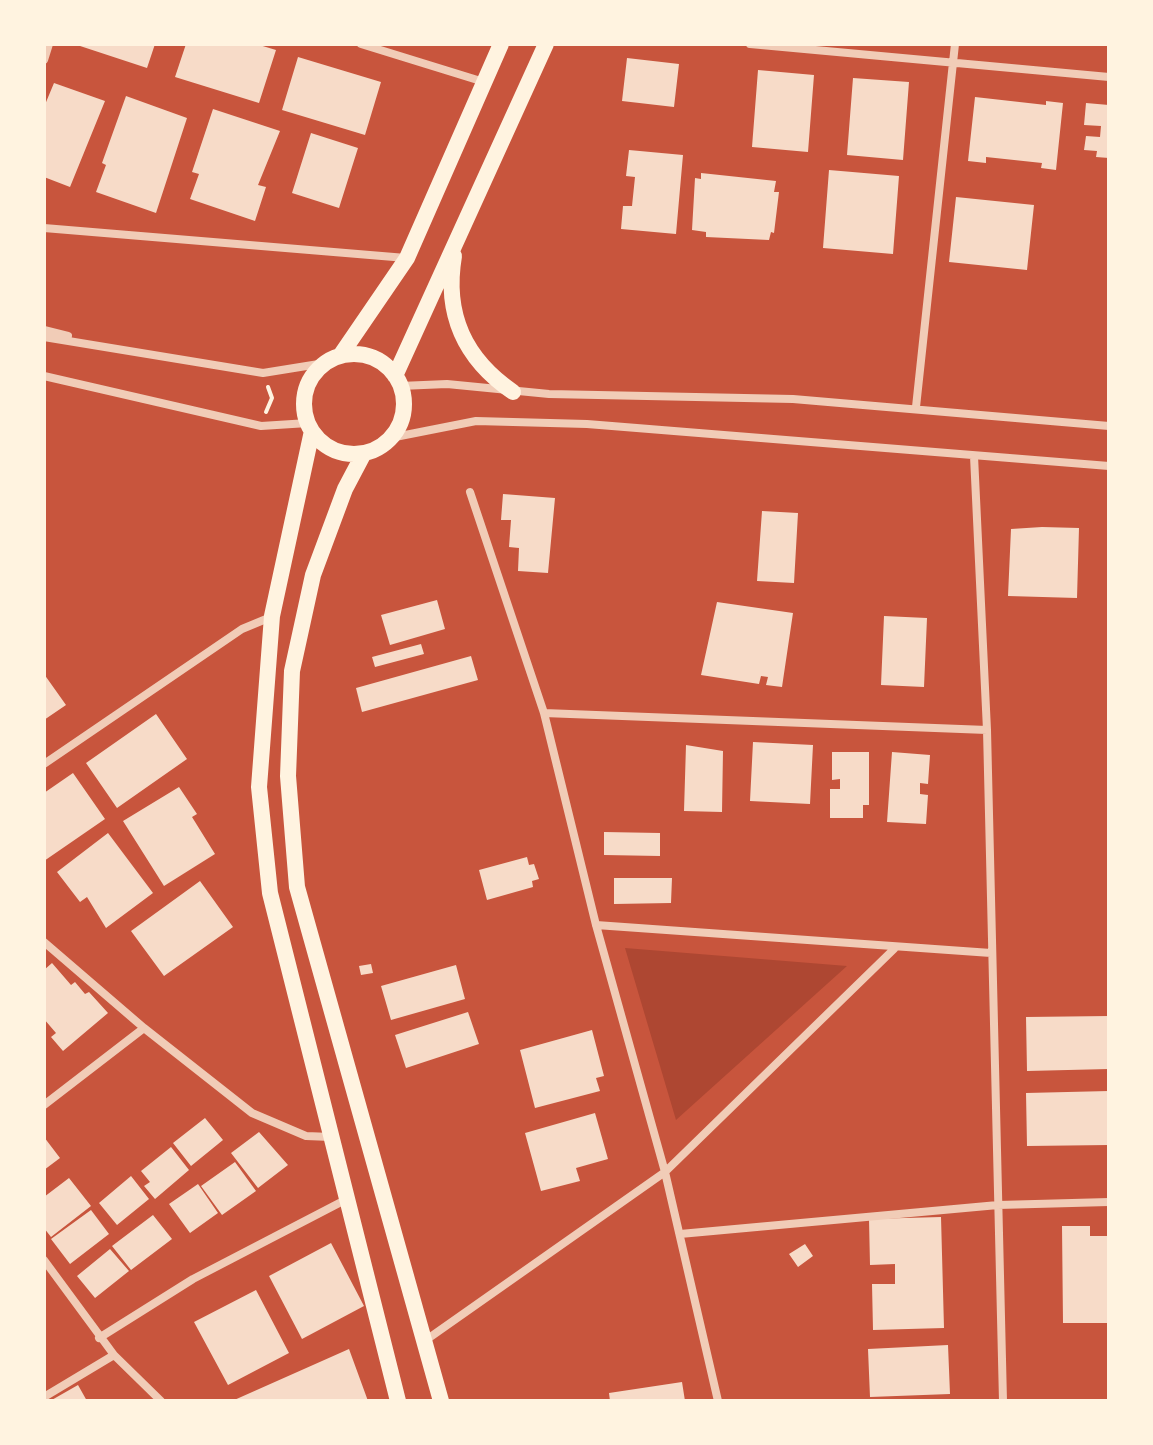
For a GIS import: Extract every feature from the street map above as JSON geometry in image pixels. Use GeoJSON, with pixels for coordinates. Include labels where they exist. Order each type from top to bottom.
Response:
{"type":"FeatureCollection","features":[{"type":"Feature","properties":{"kind":"main road"},"geometry":{"type":"LineString","coordinates":[[398,1401],[270,893],[259,787],[272,616],[288,559],[310,427],[304,402],[307,387],[333,359],[407,258],[501,44]]}},
{"type":"Feature","properties":{"kind":"main road"},"geometry":{"type":"LineString","coordinates":[[397,381],[458,234],[546,44]]}},
{"type":"Feature","properties":{"kind":"main road"},"geometry":{"type":"LineString","coordinates":[[458,234],[451,295],[457,329],[472,356],[490,376],[513,392]]}},
{"type":"Feature","properties":{"kind":"main road"},"geometry":{"type":"LineString","coordinates":[[333,359],[357,354],[373,358],[397,381],[404,410],[390,438],[364,453],[345,489],[313,575],[292,671],[288,776],[297,887],[361,1126],[426,1340],[441,1401]]}},
{"type":"Feature","properties":{"kind":"main road"},"geometry":{"type":"LineString","coordinates":[[310,427],[335,450],[364,453]]}},
{"type":"Feature","properties":{"kind":"street"},"geometry":{"type":"LineString","coordinates":[[44,60],[49,44]]}},
{"type":"Feature","properties":{"kind":"street"},"geometry":{"type":"LineString","coordinates":[[361,44],[484,82]]}},
{"type":"Feature","properties":{"kind":"street"},"geometry":{"type":"LineString","coordinates":[[750,44],[952,66],[1109,77]]}},
{"type":"Feature","properties":{"kind":"street"},"geometry":{"type":"LineString","coordinates":[[916,407],[955,44]]}},
{"type":"Feature","properties":{"kind":"street"},"geometry":{"type":"LineString","coordinates":[[44,228],[407,258]]}},
{"type":"Feature","properties":{"kind":"street"},"geometry":{"type":"LineString","coordinates":[[44,330],[119,349]]}},
{"type":"Feature","properties":{"kind":"street"},"geometry":{"type":"LineString","coordinates":[[44,337],[263,373],[333,359]]}},
{"type":"Feature","properties":{"kind":"street"},"geometry":{"type":"LineString","coordinates":[[44,376],[261,426],[310,427]]}},
{"type":"Feature","properties":{"kind":"street"},"geometry":{"type":"LineString","coordinates":[[397,381],[513,392],[793,399],[916,407],[1109,426]]}},
{"type":"Feature","properties":{"kind":"street"},"geometry":{"type":"LineString","coordinates":[[390,438],[476,421],[587,424],[1109,466]]}},
{"type":"Feature","properties":{"kind":"street"},"geometry":{"type":"LineString","coordinates":[[974,456],[987,730],[1003,1401]]}},
{"type":"Feature","properties":{"kind":"street"},"geometry":{"type":"LineString","coordinates":[[470,492],[544,713],[596,925],[665,1172],[718,1401]]}},
{"type":"Feature","properties":{"kind":"street"},"geometry":{"type":"LineString","coordinates":[[44,764],[242,629],[272,616]]}},
{"type":"Feature","properties":{"kind":"street"},"geometry":{"type":"LineString","coordinates":[[544,713],[987,730]]}},
{"type":"Feature","properties":{"kind":"street"},"geometry":{"type":"LineString","coordinates":[[596,925],[894,949],[991,953]]}},
{"type":"Feature","properties":{"kind":"street"},"geometry":{"type":"LineString","coordinates":[[44,942],[144,1028],[252,1113],[306,1136],[331,1137]]}},
{"type":"Feature","properties":{"kind":"street"},"geometry":{"type":"LineString","coordinates":[[426,1340],[665,1172],[894,949]]}},
{"type":"Feature","properties":{"kind":"street"},"geometry":{"type":"LineString","coordinates":[[44,1105],[144,1028]]}},
{"type":"Feature","properties":{"kind":"street"},"geometry":{"type":"LineString","coordinates":[[99,1338],[193,1279],[348,1198]]}},
{"type":"Feature","properties":{"kind":"street"},"geometry":{"type":"LineString","coordinates":[[680,1234],[998,1205],[1109,1202]]}},
{"type":"Feature","properties":{"kind":"street"},"geometry":{"type":"LineString","coordinates":[[44,1260],[99,1338],[161,1401]]}},
{"type":"Feature","properties":{"kind":"street"},"geometry":{"type":"LineString","coordinates":[[44,1397],[114,1355]]}},
{"type":"Feature","properties":{"kind":"path"},"geometry":{"type":"LineString","coordinates":[[261,426],[272,398],[263,373]]}},
{"type":"Feature","properties":{"kind":"shaded area"},"geometry":{"type":"Polygon","coordinates":[[[625,948],[847,966],[676,1120],[625,948]]]}},
{"type":"Feature","properties":{"kind":"building"},"geometry":{"type":"Polygon","coordinates":[[[74,44],[155,44],[147,68],[74,44]]]}},
{"type":"Feature","properties":{"kind":"building"},"geometry":{"type":"Polygon","coordinates":[[[186,44],[256,44],[276,50],[259,103],[175,77],[186,44]]]}},
{"type":"Feature","properties":{"kind":"building"},"geometry":{"type":"Polygon","coordinates":[[[298,57],[381,82],[365,135],[282,110],[298,57]]]}},
{"type":"Feature","properties":{"kind":"building"},"geometry":{"type":"Polygon","coordinates":[[[627,58],[679,64],[674,107],[622,101],[627,58]]]}},
{"type":"Feature","properties":{"kind":"building"},"geometry":{"type":"Polygon","coordinates":[[[758,70],[814,75],[808,152],[752,147],[758,70]]]}},
{"type":"Feature","properties":{"kind":"building"},"geometry":{"type":"Polygon","coordinates":[[[853,78],[909,82],[903,160],[847,155],[853,78]]]}},
{"type":"Feature","properties":{"kind":"building"},"geometry":{"type":"Polygon","coordinates":[[[54,83],[105,101],[70,187],[44,177],[44,107],[54,83]]]}},
{"type":"Feature","properties":{"kind":"building"},"geometry":{"type":"Polygon","coordinates":[[[126,96],[187,118],[156,213],[96,192],[106,165],[102,163],[126,96]]]}},
{"type":"Feature","properties":{"kind":"building"},"geometry":{"type":"Polygon","coordinates":[[[975,97],[1046,105],[1046,101],[1063,103],[1056,170],[1041,168],[1042,163],[986,157],[986,163],[968,161],[975,97]]]}},
{"type":"Feature","properties":{"kind":"building"},"geometry":{"type":"Polygon","coordinates":[[[1086,103],[1109,105],[1109,158],[1096,157],[1097,151],[1084,150],[1086,136],[1100,137],[1101,126],[1084,125],[1086,103]]]}},
{"type":"Feature","properties":{"kind":"building"},"geometry":{"type":"Polygon","coordinates":[[[213,109],[280,131],[258,185],[266,187],[255,221],[190,199],[199,174],[192,172],[213,109]]]}},
{"type":"Feature","properties":{"kind":"building"},"geometry":{"type":"Polygon","coordinates":[[[311,133],[358,148],[339,208],[292,193],[311,133]]]}},
{"type":"Feature","properties":{"kind":"building"},"geometry":{"type":"Polygon","coordinates":[[[629,150],[683,155],[676,234],[621,229],[623,206],[632,206],[635,177],[626,176],[629,150]]]}},
{"type":"Feature","properties":{"kind":"building"},"geometry":{"type":"Polygon","coordinates":[[[829,170],[899,176],[893,254],[823,248],[829,170]]]}},
{"type":"Feature","properties":{"kind":"building"},"geometry":{"type":"Polygon","coordinates":[[[701,173],[776,181],[774,192],[779,192],[774,233],[771,232],[769,240],[706,237],[706,232],[692,230],[695,178],[701,179],[701,173]]]}},
{"type":"Feature","properties":{"kind":"building"},"geometry":{"type":"Polygon","coordinates":[[[956,197],[1034,205],[1027,270],[949,262],[956,197]]]}},
{"type":"Feature","properties":{"kind":"building"},"geometry":{"type":"Polygon","coordinates":[[[503,494],[555,498],[548,573],[518,571],[519,548],[509,547],[511,520],[501,520],[503,494]]]}},
{"type":"Feature","properties":{"kind":"building"},"geometry":{"type":"Polygon","coordinates":[[[762,511],[798,513],[794,583],[757,581],[762,511]]]}},
{"type":"Feature","properties":{"kind":"building"},"geometry":{"type":"Polygon","coordinates":[[[1079,528],[1077,598],[1008,596],[1011,529],[1079,528]]]}},
{"type":"Feature","properties":{"kind":"building"},"geometry":{"type":"Polygon","coordinates":[[[437,600],[445,629],[390,645],[381,615],[437,600]]]}},
{"type":"Feature","properties":{"kind":"building"},"geometry":{"type":"Polygon","coordinates":[[[717,602],[793,613],[782,687],[766,685],[768,677],[761,676],[759,684],[701,675],[717,602]]]}},
{"type":"Feature","properties":{"kind":"building"},"geometry":{"type":"Polygon","coordinates":[[[884,616],[927,618],[924,687],[881,685],[884,616]]]}},
{"type":"Feature","properties":{"kind":"building"},"geometry":{"type":"Polygon","coordinates":[[[421,644],[424,654],[375,667],[372,657],[421,644]]]}},
{"type":"Feature","properties":{"kind":"building"},"geometry":{"type":"Polygon","coordinates":[[[471,656],[478,680],[362,712],[356,688],[471,656]]]}},
{"type":"Feature","properties":{"kind":"building"},"geometry":{"type":"Polygon","coordinates":[[[44,674],[66,705],[44,720],[44,674]]]}},
{"type":"Feature","properties":{"kind":"building"},"geometry":{"type":"Polygon","coordinates":[[[156,714],[187,759],[117,808],[86,763],[156,714]]]}},
{"type":"Feature","properties":{"kind":"building"},"geometry":{"type":"Polygon","coordinates":[[[753,742],[813,745],[810,804],[750,801],[753,742]]]}},
{"type":"Feature","properties":{"kind":"building"},"geometry":{"type":"Polygon","coordinates":[[[686,745],[723,751],[722,812],[684,811],[686,745]]]}},
{"type":"Feature","properties":{"kind":"building"},"geometry":{"type":"Polygon","coordinates":[[[832,752],[869,752],[869,805],[863,805],[863,818],[830,818],[830,789],[840,789],[840,779],[832,780],[832,752]]]}},
{"type":"Feature","properties":{"kind":"building"},"geometry":{"type":"Polygon","coordinates":[[[892,752],[930,755],[928,784],[920,783],[920,794],[928,795],[926,824],[887,822],[892,752]]]}},
{"type":"Feature","properties":{"kind":"building"},"geometry":{"type":"Polygon","coordinates":[[[73,773],[105,819],[44,861],[44,793],[73,773]]]}},
{"type":"Feature","properties":{"kind":"building"},"geometry":{"type":"Polygon","coordinates":[[[179,787],[197,814],[192,817],[215,854],[164,886],[123,821],[179,787]]]}},
{"type":"Feature","properties":{"kind":"building"},"geometry":{"type":"Polygon","coordinates":[[[604,832],[660,833],[660,856],[604,855],[604,832]]]}},
{"type":"Feature","properties":{"kind":"building"},"geometry":{"type":"Polygon","coordinates":[[[108,833],[153,893],[106,928],[87,897],[80,902],[57,872],[108,833]]]}},
{"type":"Feature","properties":{"kind":"building"},"geometry":{"type":"Polygon","coordinates":[[[527,857],[529,865],[534,864],[539,879],[532,881],[533,887],[487,900],[479,870],[527,857]]]}},
{"type":"Feature","properties":{"kind":"building"},"geometry":{"type":"Polygon","coordinates":[[[614,878],[672,878],[671,903],[614,904],[614,878]]]}},
{"type":"Feature","properties":{"kind":"building"},"geometry":{"type":"Polygon","coordinates":[[[200,881],[233,927],[164,976],[131,931],[200,881]]]}},
{"type":"Feature","properties":{"kind":"building"},"geometry":{"type":"Polygon","coordinates":[[[52,963],[71,985],[75,982],[85,994],[89,992],[108,1013],[63,1051],[51,1037],[56,1033],[44,1019],[44,970],[52,963]]]}},
{"type":"Feature","properties":{"kind":"building"},"geometry":{"type":"Polygon","coordinates":[[[371,964],[373,973],[361,975],[359,966],[371,964]]]}},
{"type":"Feature","properties":{"kind":"building"},"geometry":{"type":"Polygon","coordinates":[[[456,965],[465,999],[391,1020],[381,986],[456,965]]]}},
{"type":"Feature","properties":{"kind":"building"},"geometry":{"type":"Polygon","coordinates":[[[468,1012],[479,1044],[406,1068],[395,1035],[468,1012]]]}},
{"type":"Feature","properties":{"kind":"building"},"geometry":{"type":"Polygon","coordinates":[[[1109,1016],[1109,1069],[1027,1071],[1026,1017],[1109,1016]]]}},
{"type":"Feature","properties":{"kind":"building"},"geometry":{"type":"Polygon","coordinates":[[[592,1030],[604,1076],[596,1078],[600,1091],[535,1108],[520,1050],[592,1030]]]}},
{"type":"Feature","properties":{"kind":"building"},"geometry":{"type":"Polygon","coordinates":[[[1109,1091],[1109,1145],[1027,1146],[1026,1093],[1109,1091]]]}},
{"type":"Feature","properties":{"kind":"building"},"geometry":{"type":"Polygon","coordinates":[[[595,1113],[608,1159],[576,1168],[580,1181],[541,1191],[525,1133],[595,1113]]]}},
{"type":"Feature","properties":{"kind":"building"},"geometry":{"type":"Polygon","coordinates":[[[205,1118],[223,1140],[191,1166],[173,1143],[205,1118]]]}},
{"type":"Feature","properties":{"kind":"building"},"geometry":{"type":"Polygon","coordinates":[[[259,1132],[288,1165],[258,1188],[231,1153],[259,1132]]]}},
{"type":"Feature","properties":{"kind":"building"},"geometry":{"type":"Polygon","coordinates":[[[44,1137],[60,1158],[44,1170],[44,1137]]]}},
{"type":"Feature","properties":{"kind":"building"},"geometry":{"type":"Polygon","coordinates":[[[171,1147],[189,1170],[155,1199],[144,1186],[150,1182],[141,1171],[171,1147]]]}},
{"type":"Feature","properties":{"kind":"building"},"geometry":{"type":"Polygon","coordinates":[[[235,1162],[256,1191],[222,1215],[201,1186],[235,1162]]]}},
{"type":"Feature","properties":{"kind":"building"},"geometry":{"type":"Polygon","coordinates":[[[131,1176],[149,1199],[117,1225],[99,1203],[131,1176]]]}},
{"type":"Feature","properties":{"kind":"building"},"geometry":{"type":"Polygon","coordinates":[[[69,1178],[91,1206],[51,1237],[44,1228],[44,1197],[69,1178]]]}},
{"type":"Feature","properties":{"kind":"building"},"geometry":{"type":"Polygon","coordinates":[[[198,1184],[218,1213],[190,1233],[169,1204],[198,1184]]]}},
{"type":"Feature","properties":{"kind":"building"},"geometry":{"type":"Polygon","coordinates":[[[91,1210],[109,1234],[70,1264],[51,1239],[91,1210]]]}},
{"type":"Feature","properties":{"kind":"building"},"geometry":{"type":"Polygon","coordinates":[[[153,1215],[172,1239],[131,1270],[112,1246],[153,1215]]]}},
{"type":"Feature","properties":{"kind":"building"},"geometry":{"type":"Polygon","coordinates":[[[941,1217],[944,1328],[873,1330],[872,1284],[895,1284],[895,1264],[870,1265],[869,1219],[941,1217]]]}},
{"type":"Feature","properties":{"kind":"building"},"geometry":{"type":"Polygon","coordinates":[[[1062,1226],[1090,1226],[1090,1236],[1109,1236],[1109,1323],[1063,1323],[1062,1226]]]}},
{"type":"Feature","properties":{"kind":"building"},"geometry":{"type":"Polygon","coordinates":[[[331,1243],[364,1306],[302,1339],[269,1276],[331,1243]]]}},
{"type":"Feature","properties":{"kind":"building"},"geometry":{"type":"Polygon","coordinates":[[[805,1244],[813,1256],[798,1267],[789,1254],[805,1244]]]}},
{"type":"Feature","properties":{"kind":"building"},"geometry":{"type":"Polygon","coordinates":[[[110,1249],[129,1271],[95,1298],[77,1276],[110,1249]]]}},
{"type":"Feature","properties":{"kind":"building"},"geometry":{"type":"Polygon","coordinates":[[[256,1290],[289,1353],[228,1385],[194,1322],[256,1290]]]}},
{"type":"Feature","properties":{"kind":"building"},"geometry":{"type":"Polygon","coordinates":[[[948,1345],[950,1394],[870,1397],[868,1349],[948,1345]]]}},
{"type":"Feature","properties":{"kind":"building"},"geometry":{"type":"Polygon","coordinates":[[[349,1349],[368,1401],[232,1401],[349,1349]]]}},
{"type":"Feature","properties":{"kind":"building"},"geometry":{"type":"Polygon","coordinates":[[[682,1382],[685,1401],[610,1401],[609,1393],[682,1382]]]}},
{"type":"Feature","properties":{"kind":"building"},"geometry":{"type":"Polygon","coordinates":[[[78,1385],[87,1401],[50,1401],[78,1385]]]}}]}
